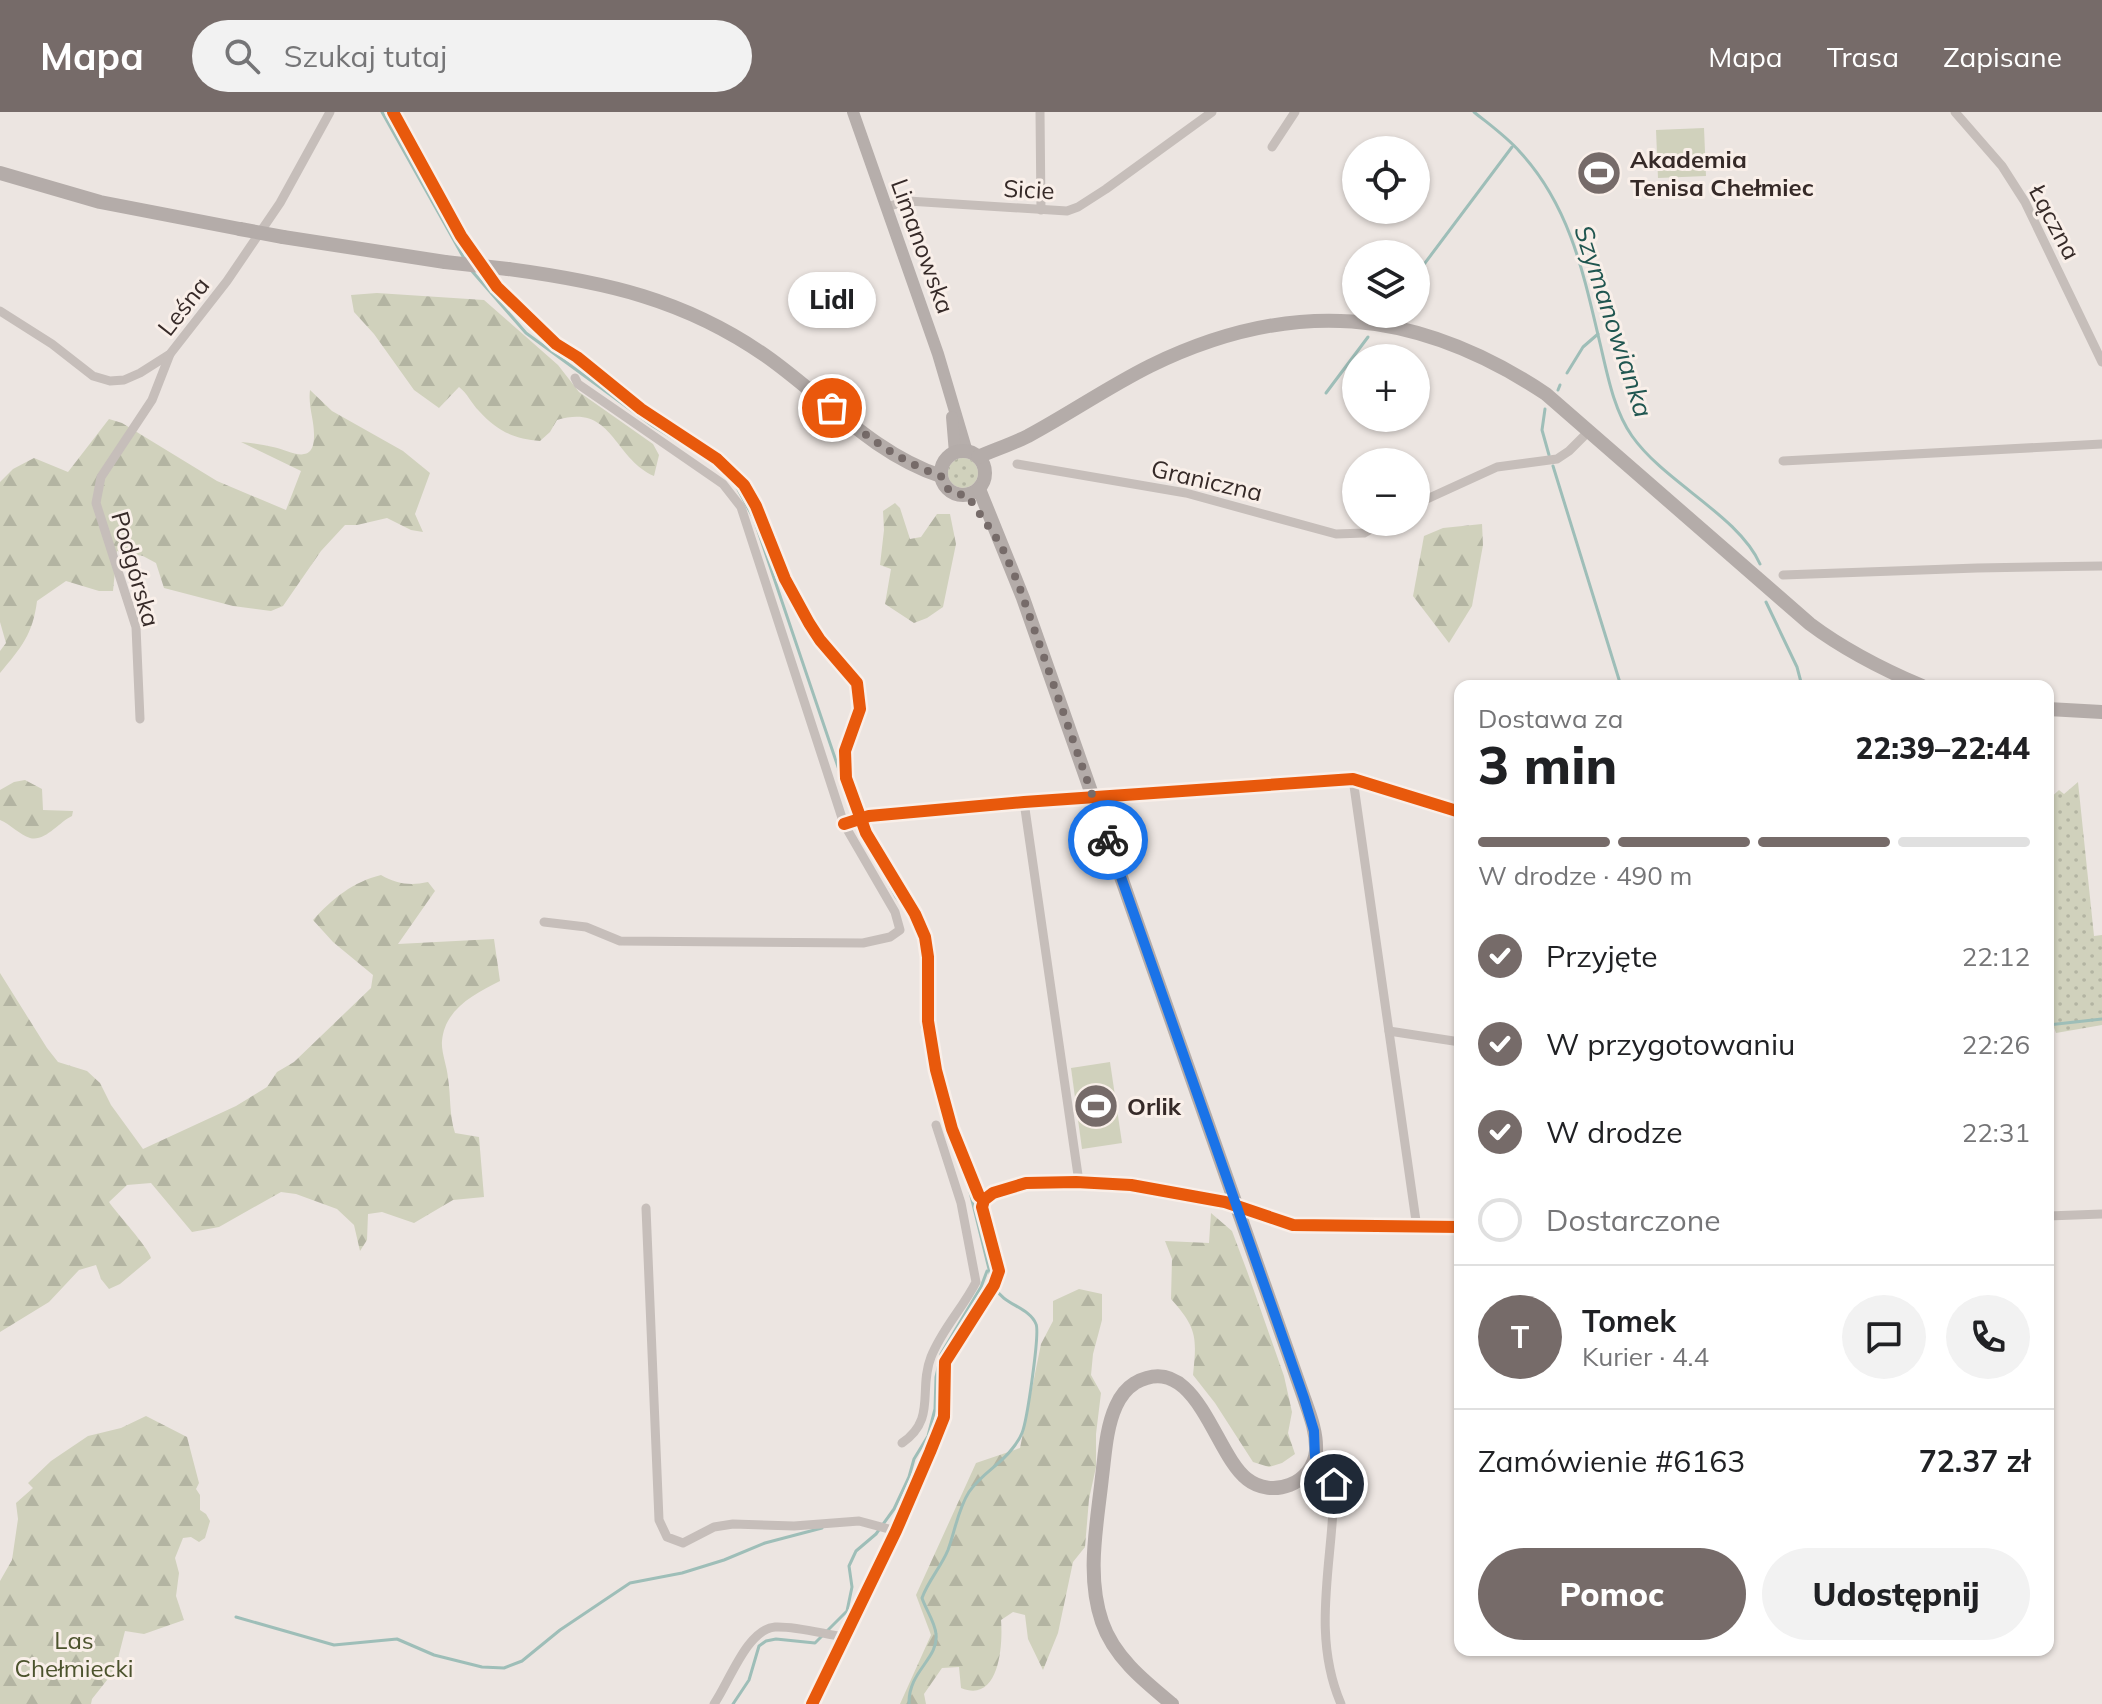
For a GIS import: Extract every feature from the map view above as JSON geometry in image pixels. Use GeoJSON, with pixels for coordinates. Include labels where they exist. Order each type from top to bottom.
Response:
{"type":"FeatureCollection","features":[{"type":"Feature","properties":{"kind":"main road","name":"Limanowska"},"geometry":{"type":"LineString","coordinates":[[853,112],[951,394],[961,461]]}},
{"type":"Feature","properties":{"kind":"main road"},"geometry":{"type":"LineString","coordinates":[[0,173],[127,208],[283,237],[586,280],[633,291],[724,330],[773,361],[874,440],[909,461],[961,461],[1025,438],[1146,368],[1178,353],[1242,332],[1281,324],[1362,322],[1432,336],[1469,349],[1546,394],[1810,624],[1842,648],[1908,680]]}},
{"type":"Feature","properties":{"kind":"main road"},"geometry":{"type":"LineString","coordinates":[[961,461],[984,479],[973,492],[951,492],[944,485],[961,461]]}},
{"type":"Feature","properties":{"kind":"main road"},"geometry":{"type":"LineString","coordinates":[[973,492],[1014,574],[1310,1414],[1315,1438],[1315,1457],[1308,1471],[1290,1486],[1271,1488],[1253,1483],[1235,1466],[1203,1411],[1190,1393],[1176,1382],[1153,1377],[1131,1386],[1116,1405],[1109,1429],[1103,1476],[1094,1571],[1096,1595],[1109,1638],[1130,1667],[1172,1704]]}},
{"type":"Feature","properties":{"kind":"main road"},"geometry":{"type":"LineString","coordinates":[[2054,709],[2102,712]]}},
{"type":"Feature","properties":{"kind":"street","name":"Leśna"},"geometry":{"type":"LineString","coordinates":[[0,311],[52,344],[93,376],[110,381],[124,380],[170,354],[227,281],[280,203],[330,112]]}},
{"type":"Feature","properties":{"kind":"street"},"geometry":{"type":"LineString","coordinates":[[393,112],[461,236],[497,287],[556,344],[577,357],[641,409],[717,459],[744,485],[756,506],[785,579],[809,623],[857,683],[860,709],[845,751],[846,778],[860,818],[925,937],[928,1021],[936,1070],[974,1200],[976,1282],[947,1325],[929,1361],[923,1419],[913,1436],[902,1443]]}},
{"type":"Feature","properties":{"kind":"street"},"geometry":{"type":"LineString","coordinates":[[1040,112],[1041,210]]}},
{"type":"Feature","properties":{"kind":"street","name":"Sicie"},"geometry":{"type":"LineString","coordinates":[[886,207],[908,201],[1067,211],[1078,207],[1212,112]]}},
{"type":"Feature","properties":{"kind":"street"},"geometry":{"type":"LineString","coordinates":[[1272,147],[1295,112]]}},
{"type":"Feature","properties":{"kind":"street","name":"Łączna"},"geometry":{"type":"LineString","coordinates":[[1955,112],[2002,166],[2025,202],[2102,362]]}},
{"type":"Feature","properties":{"kind":"street","name":"Podgórska"},"geometry":{"type":"LineString","coordinates":[[140,719],[136,627],[96,503],[101,477],[152,400],[170,354]]}},
{"type":"Feature","properties":{"kind":"street"},"geometry":{"type":"LineString","coordinates":[[544,922],[586,927],[620,941],[863,943],[890,937],[900,930],[895,912],[844,824],[741,507],[723,484],[578,384],[575,378]]}},
{"type":"Feature","properties":{"kind":"street"},"geometry":{"type":"LineString","coordinates":[[1430,498],[1497,467],[1557,459],[1590,430]]}},
{"type":"Feature","properties":{"kind":"street"},"geometry":{"type":"LineString","coordinates":[[1783,461],[2102,444]]}},
{"type":"Feature","properties":{"kind":"street","name":"Graniczna"},"geometry":{"type":"LineString","coordinates":[[1017,464],[1186,493],[1342,534]]}},
{"type":"Feature","properties":{"kind":"street"},"geometry":{"type":"LineString","coordinates":[[1783,575],[2102,566]]}},
{"type":"Feature","properties":{"kind":"street"},"geometry":{"type":"LineString","coordinates":[[844,824],[860,818],[1024,802],[1353,779],[1454,810]]}},
{"type":"Feature","properties":{"kind":"street"},"geometry":{"type":"LineString","coordinates":[[1353,779],[1417,1228]]}},
{"type":"Feature","properties":{"kind":"street"},"geometry":{"type":"LineString","coordinates":[[1024,802],[1079,1182]]}},
{"type":"Feature","properties":{"kind":"street"},"geometry":{"type":"LineString","coordinates":[[1389,1031],[1454,1041]]}},
{"type":"Feature","properties":{"kind":"street"},"geometry":{"type":"LineString","coordinates":[[812,1704],[896,1531],[944,1417],[945,1362],[992,1288],[999,1271],[982,1207],[974,1200],[936,1125]]}},
{"type":"Feature","properties":{"kind":"street"},"geometry":{"type":"LineString","coordinates":[[974,1200],[1026,1183],[1079,1182],[1131,1185],[1236,1205],[1293,1225],[1454,1227]]}},
{"type":"Feature","properties":{"kind":"street"},"geometry":{"type":"LineString","coordinates":[[646,1208],[659,1520],[667,1537],[683,1543],[714,1527],[733,1524],[794,1526],[859,1521],[896,1531]]}},
{"type":"Feature","properties":{"kind":"street"},"geometry":{"type":"LineString","coordinates":[[2054,1216],[2102,1214]]}},
{"type":"Feature","properties":{"kind":"street"},"geometry":{"type":"LineString","coordinates":[[929,1361],[945,1362]]}},
{"type":"Feature","properties":{"kind":"street"},"geometry":{"type":"LineString","coordinates":[[1315,1457],[1328,1468],[1334,1484],[1324,1626],[1330,1672],[1341,1704]]}},
{"type":"Feature","properties":{"kind":"street"},"geometry":{"type":"LineString","coordinates":[[714,1704],[750,1642],[760,1632],[775,1627],[844,1637]]}},
{"type":"Feature","properties":{"kind":"green space"},"geometry":{"type":"Polygon","coordinates":[[[1704,128],[1706,176],[1658,178],[1656,130],[1704,128]]]}},
{"type":"Feature","properties":{"kind":"green space"},"geometry":{"type":"Polygon","coordinates":[[[377,293],[484,300],[558,365],[579,392],[653,444],[659,455],[654,476],[629,457],[601,425],[590,419],[576,417],[557,420],[540,441],[514,436],[499,429],[459,387],[439,408],[414,390],[374,334],[354,312],[351,295],[377,293]]]}},
{"type":"Feature","properties":{"kind":"green space"},"geometry":{"type":"Polygon","coordinates":[[[310,390],[332,411],[403,451],[430,473],[415,514],[423,532],[411,530],[387,518],[345,525],[321,551],[283,606],[271,611],[233,606],[164,588],[156,563],[143,556],[117,551],[113,591],[99,591],[66,581],[37,601],[25,640],[0,673],[0,651],[6,643],[0,622],[0,482],[13,469],[34,458],[68,472],[109,419],[122,423],[217,481],[286,510],[301,471],[241,442],[300,454],[310,451],[314,434],[310,390]]]}},
{"type":"Feature","properties":{"kind":"green space"},"geometry":{"type":"Polygon","coordinates":[[[963,458],[969,459],[977,467],[977,479],[969,487],[963,488],[957,487],[949,479],[948,473],[949,467],[957,459],[963,458]]]}},
{"type":"Feature","properties":{"kind":"green space"},"geometry":{"type":"Polygon","coordinates":[[[895,503],[900,508],[910,539],[921,537],[937,514],[950,514],[956,544],[943,607],[914,623],[885,604],[891,569],[880,565],[883,511],[895,503]]]}},
{"type":"Feature","properties":{"kind":"green space"},"geometry":{"type":"Polygon","coordinates":[[[1482,524],[1483,545],[1472,606],[1449,643],[1413,596],[1424,536],[1443,528],[1482,524]]]}},
{"type":"Feature","properties":{"kind":"green space"},"geometry":{"type":"Polygon","coordinates":[[[25,780],[42,789],[43,810],[73,811],[72,816],[41,837],[26,837],[0,820],[0,790],[25,780]]]}},
{"type":"Feature","properties":{"kind":"green space"},"geometry":{"type":"Polygon","coordinates":[[[2078,782],[2094,936],[2102,935],[2102,1025],[2056,1033],[2054,795],[2059,790],[2064,794],[2078,782]]]}},
{"type":"Feature","properties":{"kind":"green space"},"geometry":{"type":"Polygon","coordinates":[[[381,875],[404,883],[428,882],[435,891],[398,944],[494,939],[500,981],[471,997],[455,1011],[444,1029],[442,1041],[453,1126],[455,1133],[479,1137],[484,1197],[453,1200],[414,1223],[382,1212],[368,1214],[367,1240],[360,1251],[354,1225],[337,1209],[296,1194],[281,1192],[219,1227],[192,1232],[151,1183],[127,1185],[109,1202],[151,1258],[120,1284],[109,1289],[96,1265],[79,1270],[49,1302],[0,1332],[0,973],[58,1062],[87,1071],[100,1083],[111,1105],[143,1149],[236,1106],[267,1087],[277,1072],[294,1062],[371,988],[373,975],[333,942],[313,920],[344,892],[381,875]]]}},
{"type":"Feature","properties":{"kind":"green space","name":"Orlik"},"geometry":{"type":"Polygon","coordinates":[[[1110,1062],[1122,1143],[1082,1149],[1071,1068],[1110,1062]]]}},
{"type":"Feature","properties":{"kind":"green space"},"geometry":{"type":"Polygon","coordinates":[[[1211,1213],[1232,1231],[1284,1376],[1292,1412],[1288,1433],[1295,1454],[1269,1467],[1253,1462],[1193,1375],[1193,1334],[1186,1318],[1171,1299],[1172,1259],[1165,1241],[1209,1243],[1211,1213]]]}},
{"type":"Feature","properties":{"kind":"green space"},"geometry":{"type":"Polygon","coordinates":[[[1079,1289],[1102,1294],[1102,1320],[1091,1375],[1101,1393],[1096,1467],[1089,1499],[1085,1547],[1073,1562],[1058,1633],[1043,1670],[1028,1639],[1025,1615],[1013,1612],[1001,1620],[1000,1656],[991,1680],[984,1688],[974,1691],[961,1688],[959,1667],[942,1668],[924,1694],[926,1704],[900,1704],[931,1635],[916,1595],[976,1463],[1020,1448],[1041,1344],[1053,1321],[1053,1301],[1079,1289]]]}},
{"type":"Feature","properties":{"kind":"green space","name":"Las Chełmiecki"},"geometry":{"type":"Polygon","coordinates":[[[146,1416],[187,1437],[199,1483],[196,1489],[200,1495],[200,1510],[210,1521],[205,1538],[199,1542],[191,1537],[183,1538],[175,1558],[179,1573],[176,1596],[184,1620],[144,1634],[125,1631],[115,1670],[91,1704],[0,1704],[0,1581],[12,1560],[18,1519],[16,1503],[33,1488],[28,1483],[51,1461],[88,1436],[121,1428],[146,1416]]]}},
{"type":"Feature","properties":{"kind":"waterway"},"geometry":{"type":"LineString","coordinates":[[382,112],[465,260]]}},
{"type":"Feature","properties":{"kind":"waterway","name":"Szymanowianka"},"geometry":{"type":"LineString","coordinates":[[1474,112],[1520,152],[1551,194],[1580,264],[1611,390],[1625,425],[1646,453],[1735,530],[1750,546],[1760,564]]}},
{"type":"Feature","properties":{"kind":"waterway"},"geometry":{"type":"LineString","coordinates":[[1430,256],[1512,147]]}},
{"type":"Feature","properties":{"kind":"waterway"},"geometry":{"type":"LineString","coordinates":[[471,270],[526,333],[653,426],[717,465],[733,480],[754,519],[855,817]]}},
{"type":"Feature","properties":{"kind":"waterway"},"geometry":{"type":"LineString","coordinates":[[1567,373],[1583,347],[1598,334]]}},
{"type":"Feature","properties":{"kind":"waterway"},"geometry":{"type":"LineString","coordinates":[[1326,393],[1368,337]]}},
{"type":"Feature","properties":{"kind":"waterway"},"geometry":{"type":"LineString","coordinates":[[1558,390],[1560,385]]}},
{"type":"Feature","properties":{"kind":"waterway"},"geometry":{"type":"LineString","coordinates":[[1545,409],[1542,430],[1549,455]]}},
{"type":"Feature","properties":{"kind":"waterway"},"geometry":{"type":"LineString","coordinates":[[1553,466],[1619,680]]}},
{"type":"Feature","properties":{"kind":"waterway","name":"Szymanowianka"},"geometry":{"type":"LineString","coordinates":[[1766,602],[1800,680]]}},
{"type":"Feature","properties":{"kind":"waterway"},"geometry":{"type":"LineString","coordinates":[[857,824],[896,897],[912,917]]}},
{"type":"Feature","properties":{"kind":"waterway"},"geometry":{"type":"LineString","coordinates":[[923,950],[922,1027],[930,1058]]}},
{"type":"Feature","properties":{"kind":"waterway","name":"Szymanowianka"},"geometry":{"type":"LineString","coordinates":[[2054,1024],[2102,1019]]}},
{"type":"Feature","properties":{"kind":"waterway"},"geometry":{"type":"LineString","coordinates":[[951,1139],[968,1184],[992,1281]]}},
{"type":"Feature","properties":{"kind":"waterway"},"geometry":{"type":"LineString","coordinates":[[733,1704],[749,1680],[759,1646],[776,1639],[815,1643],[847,1611],[852,1587],[849,1566],[856,1551],[876,1534],[894,1509],[909,1477],[914,1459],[928,1436],[935,1409],[936,1377],[941,1354],[981,1287],[987,1271]]}},
{"type":"Feature","properties":{"kind":"waterway"},"geometry":{"type":"LineString","coordinates":[[909,1704],[913,1683],[936,1643],[934,1625],[922,1598],[948,1550],[969,1492],[1002,1460],[1020,1437],[1030,1396],[1036,1324],[1033,1318],[995,1288]]}},
{"type":"Feature","properties":{"kind":"waterway"},"geometry":{"type":"LineString","coordinates":[[236,1617],[334,1645],[397,1639],[434,1655],[482,1667],[504,1668],[522,1661],[560,1630],[630,1583],[682,1573],[765,1543],[822,1528]]}},
{"type":"Feature","properties":{"kind":"cycle path"},"geometry":{"type":"LineString","coordinates":[[393,112],[461,236],[497,287],[556,344],[577,357],[641,409],[717,459],[744,485],[756,506],[785,579],[809,623],[857,683],[860,709],[845,751],[846,778],[866,833],[915,914],[925,937],[928,1021],[936,1070],[952,1129],[979,1196],[984,1200]]}},
{"type":"Feature","properties":{"kind":"cycle path"},"geometry":{"type":"LineString","coordinates":[[844,824],[869,816],[1024,802],[1353,779],[1454,810]]}},
{"type":"Feature","properties":{"kind":"cycle path"},"geometry":{"type":"LineString","coordinates":[[812,1704],[896,1531],[944,1417],[945,1362],[994,1285],[999,1271],[982,1207],[984,1200],[993,1193],[1026,1183],[1131,1185],[1225,1202],[1293,1225],[1454,1227]]}},
{"type":"Feature","properties":{"kind":"way so far"},"geometry":{"type":"LineString","coordinates":[[832,408],[892,452],[919,468],[941,476],[951,492],[967,495],[1001,545],[1018,583],[1108,840]]}},
{"type":"Feature","properties":{"kind":"place","name":"Akademia Tenisa Chełmiec"},"geometry":{"type":"Point","coordinates":[1599,173]}},
{"type":"Feature","properties":{"kind":"place","name":"Lidl"},"geometry":{"type":"Point","coordinates":[832,408]}},
{"type":"Feature","properties":{"kind":"place","name":"Orlik"},"geometry":{"type":"Point","coordinates":[1096,1106]}},
{"type":"Feature","properties":{"kind":"route"},"geometry":{"type":"LineString","coordinates":[[1108,840],[1304,1398],[1314,1431],[1315,1457],[1328,1468],[1334,1484]]}}]}
